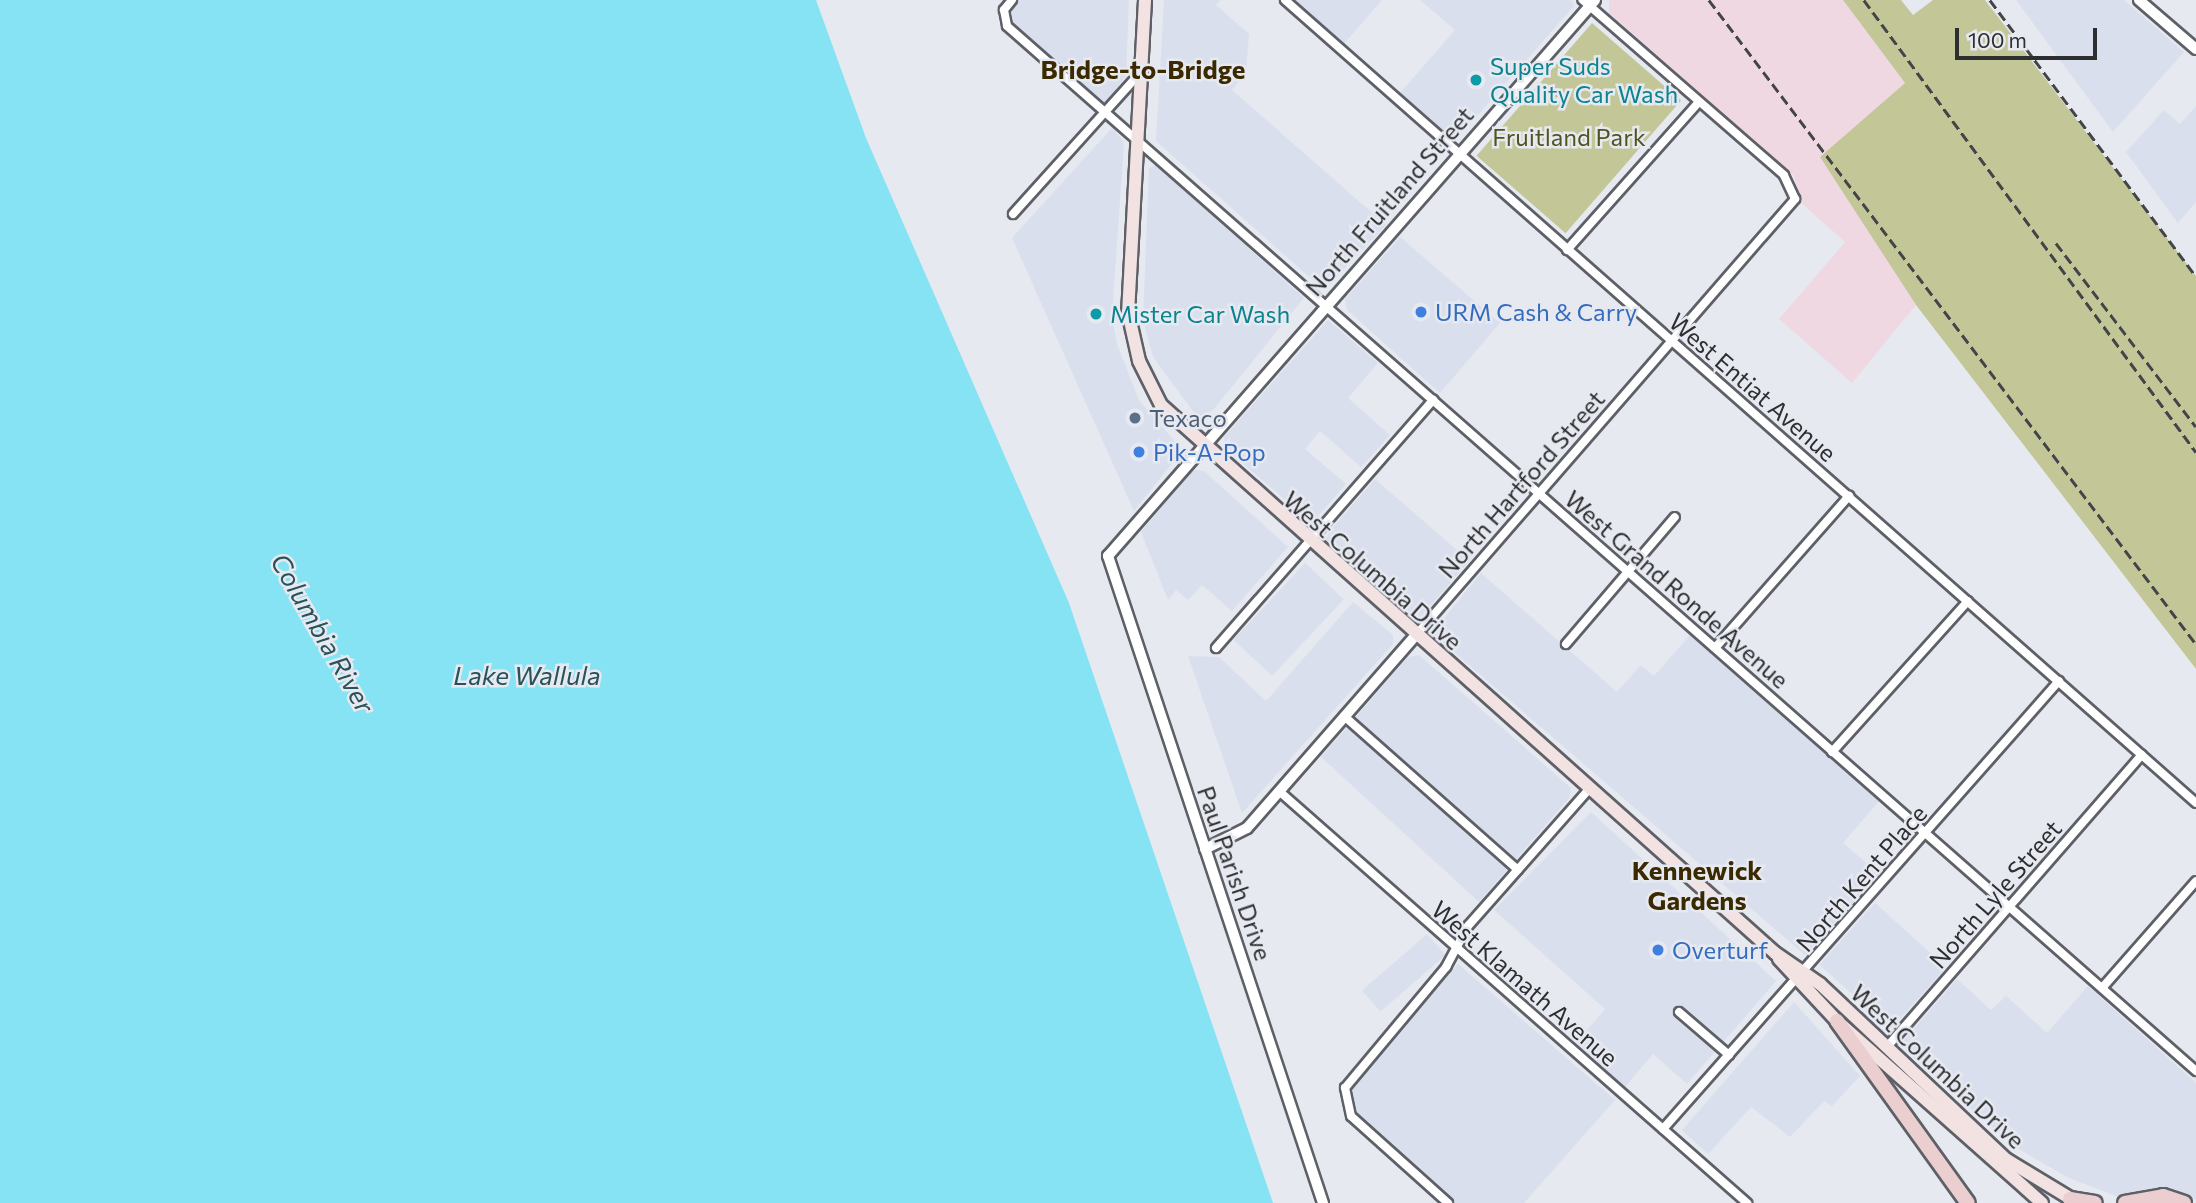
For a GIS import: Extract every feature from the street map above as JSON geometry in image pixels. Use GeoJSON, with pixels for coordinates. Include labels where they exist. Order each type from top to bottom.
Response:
{"type":"FeatureCollection","features":[{"type":"Feature","properties":{"kind":"highway"},"geometry":{"type":"LineString","coordinates":[[1837,1021],[1968,1203]]}},
{"type":"Feature","properties":{"kind":"highway"},"geometry":{"type":"LineString","coordinates":[[2124,1203],[2163,1196],[2184,1203]]}},
{"type":"Feature","properties":{"kind":"highway"},"geometry":{"type":"LineString","coordinates":[[2074,1201],[2095,1203]]}},
{"type":"Feature","properties":{"kind":"main road","name":"West Columbia Drive"},"geometry":{"type":"LineString","coordinates":[[1145,0],[1127,281],[1132,336],[1157,398],[1201,446],[1775,953],[1805,971],[2007,1160],[2074,1201]]}},
{"type":"Feature","properties":{"kind":"main road","name":"West Columbia Drive"},"geometry":{"type":"LineString","coordinates":[[1775,953],[1795,982],[1876,1058],[2042,1203]]}},
{"type":"Feature","properties":{"kind":"street","name":"West Grand Ronde Avenue"},"geometry":{"type":"LineString","coordinates":[[1012,0],[1004,10],[1007,26],[2196,1071]]}},
{"type":"Feature","properties":{"kind":"street","name":"West Entiat Avenue"},"geometry":{"type":"LineString","coordinates":[[1285,0],[2196,803]]}},
{"type":"Feature","properties":{"kind":"street"},"geometry":{"type":"LineString","coordinates":[[2139,0],[2196,49]]}},
{"type":"Feature","properties":{"kind":"street"},"geometry":{"type":"LineString","coordinates":[[1567,250],[1699,102],[1589,2]]}},
{"type":"Feature","properties":{"kind":"street","name":"North Fruitland Street"},"geometry":{"type":"LineString","coordinates":[[1108,558],[1201,446],[1459,154],[1589,2]]}},
{"type":"Feature","properties":{"kind":"street"},"geometry":{"type":"LineString","coordinates":[[1013,214],[1140,73]]}},
{"type":"Feature","properties":{"kind":"street","name":"North Hartford Street"},"geometry":{"type":"LineString","coordinates":[[1205,849],[1242,831],[1279,791],[1792,207],[1796,191],[1699,102]]}},
{"type":"Feature","properties":{"kind":"street"},"geometry":{"type":"LineString","coordinates":[[1216,648],[1433,400]]}},
{"type":"Feature","properties":{"kind":"street"},"geometry":{"type":"LineString","coordinates":[[1715,648],[1849,496]]}},
{"type":"Feature","properties":{"kind":"street"},"geometry":{"type":"LineString","coordinates":[[1566,644],[1675,517]]}},
{"type":"Feature","properties":{"kind":"street","name":"Paul Parish Drive"},"geometry":{"type":"LineString","coordinates":[[1108,558],[1324,1203]]}},
{"type":"Feature","properties":{"kind":"street"},"geometry":{"type":"LineString","coordinates":[[1832,752],[1968,601]]}},
{"type":"Feature","properties":{"kind":"street","name":"North Kent Place"},"geometry":{"type":"LineString","coordinates":[[1663,1129],[2059,681]]}},
{"type":"Feature","properties":{"kind":"street"},"geometry":{"type":"LineString","coordinates":[[1344,716],[1518,870]]}},
{"type":"Feature","properties":{"kind":"street","name":"North Lyle Street"},"geometry":{"type":"LineString","coordinates":[[1876,1058],[2142,755]]}},
{"type":"Feature","properties":{"kind":"street"},"geometry":{"type":"LineString","coordinates":[[1448,1203],[1355,1120],[1343,1102],[1350,1080],[1518,870],[1589,789]]}},
{"type":"Feature","properties":{"kind":"street","name":"West Klamath Avenue"},"geometry":{"type":"LineString","coordinates":[[1279,791],[1747,1203]]}},
{"type":"Feature","properties":{"kind":"street"},"geometry":{"type":"LineString","coordinates":[[2102,988],[2196,881]]}},
{"type":"Feature","properties":{"kind":"street"},"geometry":{"type":"LineString","coordinates":[[1679,1012],[1729,1055]]}},
{"type":"Feature","properties":{"kind":"shaded area"},"geometry":{"type":"Polygon","coordinates":[[[1015,0],[1129,0],[1126,76],[1103,106],[1000,17],[1015,0]]]}},
{"type":"Feature","properties":{"kind":"shaded area"},"geometry":{"type":"Polygon","coordinates":[[[1164,0],[1220,0],[1216,5],[1249,34],[1246,73],[1232,90],[1386,225],[1324,290],[1156,141],[1164,0]]]}},
{"type":"Feature","properties":{"kind":"shaded area"},"geometry":{"type":"Polygon","coordinates":[[[1292,0],[1382,0],[1343,45],[1292,0]]]}},
{"type":"Feature","properties":{"kind":"shaded area"},"geometry":{"type":"Polygon","coordinates":[[[1420,0],[1572,0],[1574,6],[1455,141],[1399,94],[1455,30],[1420,0]]]}},
{"type":"Feature","properties":{"kind":"shaded area"},"geometry":{"type":"Polygon","coordinates":[[[1609,0],[1843,0],[1905,83],[1821,157],[1916,305],[1852,383],[1779,319],[1845,242],[1800,202],[1794,176],[1609,13],[1609,0]]]}},
{"type":"Feature","properties":{"kind":"shaded area"},"geometry":{"type":"Polygon","coordinates":[[[2016,0],[2124,0],[2184,52],[2113,132],[2016,0]]]}},
{"type":"Feature","properties":{"kind":"shaded area"},"geometry":{"type":"Polygon","coordinates":[[[2196,106],[2196,202],[2178,223],[2126,152],[2164,110],[2180,124],[2196,106]]]}},
{"type":"Feature","properties":{"kind":"shaded area"},"geometry":{"type":"Polygon","coordinates":[[[1112,128],[1124,142],[1112,316],[1117,344],[1139,400],[1177,444],[1178,456],[1134,511],[1012,238],[1112,128]]]}},
{"type":"Feature","properties":{"kind":"shaded area"},"geometry":{"type":"Polygon","coordinates":[[[1156,165],[1304,298],[1213,410],[1198,418],[1153,357],[1143,320],[1149,168],[1156,165]]]}},
{"type":"Feature","properties":{"kind":"shaded area"},"geometry":{"type":"Polygon","coordinates":[[[1400,237],[1500,323],[1440,393],[1347,310],[1345,299],[1400,237]]]}},
{"type":"Feature","properties":{"kind":"shaded area"},"geometry":{"type":"Polygon","coordinates":[[[1328,320],[1378,363],[1348,398],[1390,435],[1361,467],[1320,431],[1305,449],[1346,484],[1312,523],[1226,449],[1224,437],[1328,320]]]}},
{"type":"Feature","properties":{"kind":"shaded area"},"geometry":{"type":"Polygon","coordinates":[[[1193,470],[1204,471],[1288,547],[1232,611],[1202,585],[1188,600],[1176,590],[1168,600],[1141,532],[1193,470]]]}},
{"type":"Feature","properties":{"kind":"shaded area"},"geometry":{"type":"Polygon","coordinates":[[[1375,479],[1469,561],[1418,620],[1324,538],[1375,479]]]}},
{"type":"Feature","properties":{"kind":"shaded area"},"geometry":{"type":"Polygon","coordinates":[[[1305,563],[1344,599],[1272,676],[1233,640],[1305,563]]]}},
{"type":"Feature","properties":{"kind":"shaded area"},"geometry":{"type":"Polygon","coordinates":[[[1481,573],[1617,692],[1641,665],[1654,676],[1690,635],[1879,801],[1843,843],[1879,874],[1805,955],[1432,633],[1481,573]]]}},
{"type":"Feature","properties":{"kind":"shaded area"},"geometry":{"type":"Polygon","coordinates":[[[1353,602],[1393,635],[1393,644],[1242,813],[1188,656],[1219,657],[1266,701],[1353,602]]]}},
{"type":"Feature","properties":{"kind":"shaded area"},"geometry":{"type":"Polygon","coordinates":[[[1419,655],[1571,788],[1570,797],[1479,902],[1321,757],[1408,657],[1419,655]]]}},
{"type":"Feature","properties":{"kind":"shaded area"},"geometry":{"type":"Polygon","coordinates":[[[1591,812],[1776,981],[1687,1084],[1653,1054],[1625,1087],[1576,1043],[1605,1009],[1494,910],[1591,812]]]}},
{"type":"Feature","properties":{"kind":"shaded area"},"geometry":{"type":"Polygon","coordinates":[[[1875,903],[1946,967],[1891,1029],[1819,965],[1875,903]]]}},
{"type":"Feature","properties":{"kind":"shaded area"},"geometry":{"type":"Polygon","coordinates":[[[1427,934],[1445,955],[1380,1012],[1362,990],[1427,934]]]}},
{"type":"Feature","properties":{"kind":"shaded area"},"geometry":{"type":"Polygon","coordinates":[[[1458,964],[1615,1100],[1524,1203],[1448,1203],[1356,1117],[1347,1100],[1352,1084],[1458,964]]]}},
{"type":"Feature","properties":{"kind":"shaded area"},"geometry":{"type":"Polygon","coordinates":[[[1957,979],[1991,1010],[2006,996],[2047,1033],[2088,986],[2196,1083],[2196,1199],[2119,1197],[2069,1178],[2017,1148],[1959,1099],[1906,1050],[1904,1040],[1957,979]]]}},
{"type":"Feature","properties":{"kind":"shaded area"},"geometry":{"type":"Polygon","coordinates":[[[1794,1002],[1860,1076],[1832,1106],[1824,1101],[1790,1137],[1751,1107],[1708,1154],[1682,1130],[1794,1002]]]}},
{"type":"Feature","properties":{"kind":"green space"},"geometry":{"type":"Polygon","coordinates":[[[1843,0],[1901,0],[1913,15],[1933,0],[1985,0],[2196,276],[2196,669],[1916,305],[1820,157],[1905,83],[1843,0]]]}},
{"type":"Feature","properties":{"kind":"green space","name":"Fruitland Park"},"geometry":{"type":"Polygon","coordinates":[[[1592,23],[1681,100],[1566,233],[1477,156],[1592,23]]]}},
{"type":"Feature","properties":{"kind":"water","name":"Lake Wallula"},"geometry":{"type":"Polygon","coordinates":[[[0,0],[816,0],[866,138],[1069,603],[1273,1203],[0,1203],[0,0]]]}},
{"type":"Feature","properties":{"kind":"railway"},"geometry":{"type":"LineString","coordinates":[[1709,0],[2196,644]]}},
{"type":"Feature","properties":{"kind":"railway"},"geometry":{"type":"LineString","coordinates":[[1864,0],[2196,452]]}},
{"type":"Feature","properties":{"kind":"railway"},"geometry":{"type":"LineString","coordinates":[[1990,0],[2196,276]]}},
{"type":"Feature","properties":{"kind":"railway"},"geometry":{"type":"LineString","coordinates":[[2056,243],[2196,427]]}},
{"type":"Feature","properties":{"kind":"place","name":"Super Suds Quality Car Wash"},"geometry":{"type":"Point","coordinates":[1476,80]}},
{"type":"Feature","properties":{"kind":"place","name":"URM Cash & Carry"},"geometry":{"type":"Point","coordinates":[1421,312]}},
{"type":"Feature","properties":{"kind":"place","name":"Mister Car Wash"},"geometry":{"type":"Point","coordinates":[1096,314]}},
{"type":"Feature","properties":{"kind":"place","name":"Texaco"},"geometry":{"type":"Point","coordinates":[1135,418]}},
{"type":"Feature","properties":{"kind":"place","name":"Pik-A-Pop"},"geometry":{"type":"Point","coordinates":[1139,452]}},
{"type":"Feature","properties":{"kind":"place","name":"Overturf"},"geometry":{"type":"Point","coordinates":[1658,950]}},
{"type":"Feature","properties":{"kind":"district","name":"Bridge-to-Bridge"},"geometry":{"type":"Point","coordinates":[1143,69]}},
{"type":"Feature","properties":{"kind":"district","name":"Kennewick Gardens"},"geometry":{"type":"Point","coordinates":[1697,885]}},
{"type":"Feature","properties":{"kind":"water label","name":"Columbia River"},"geometry":{"type":"Point","coordinates":[323,633]}}]}
